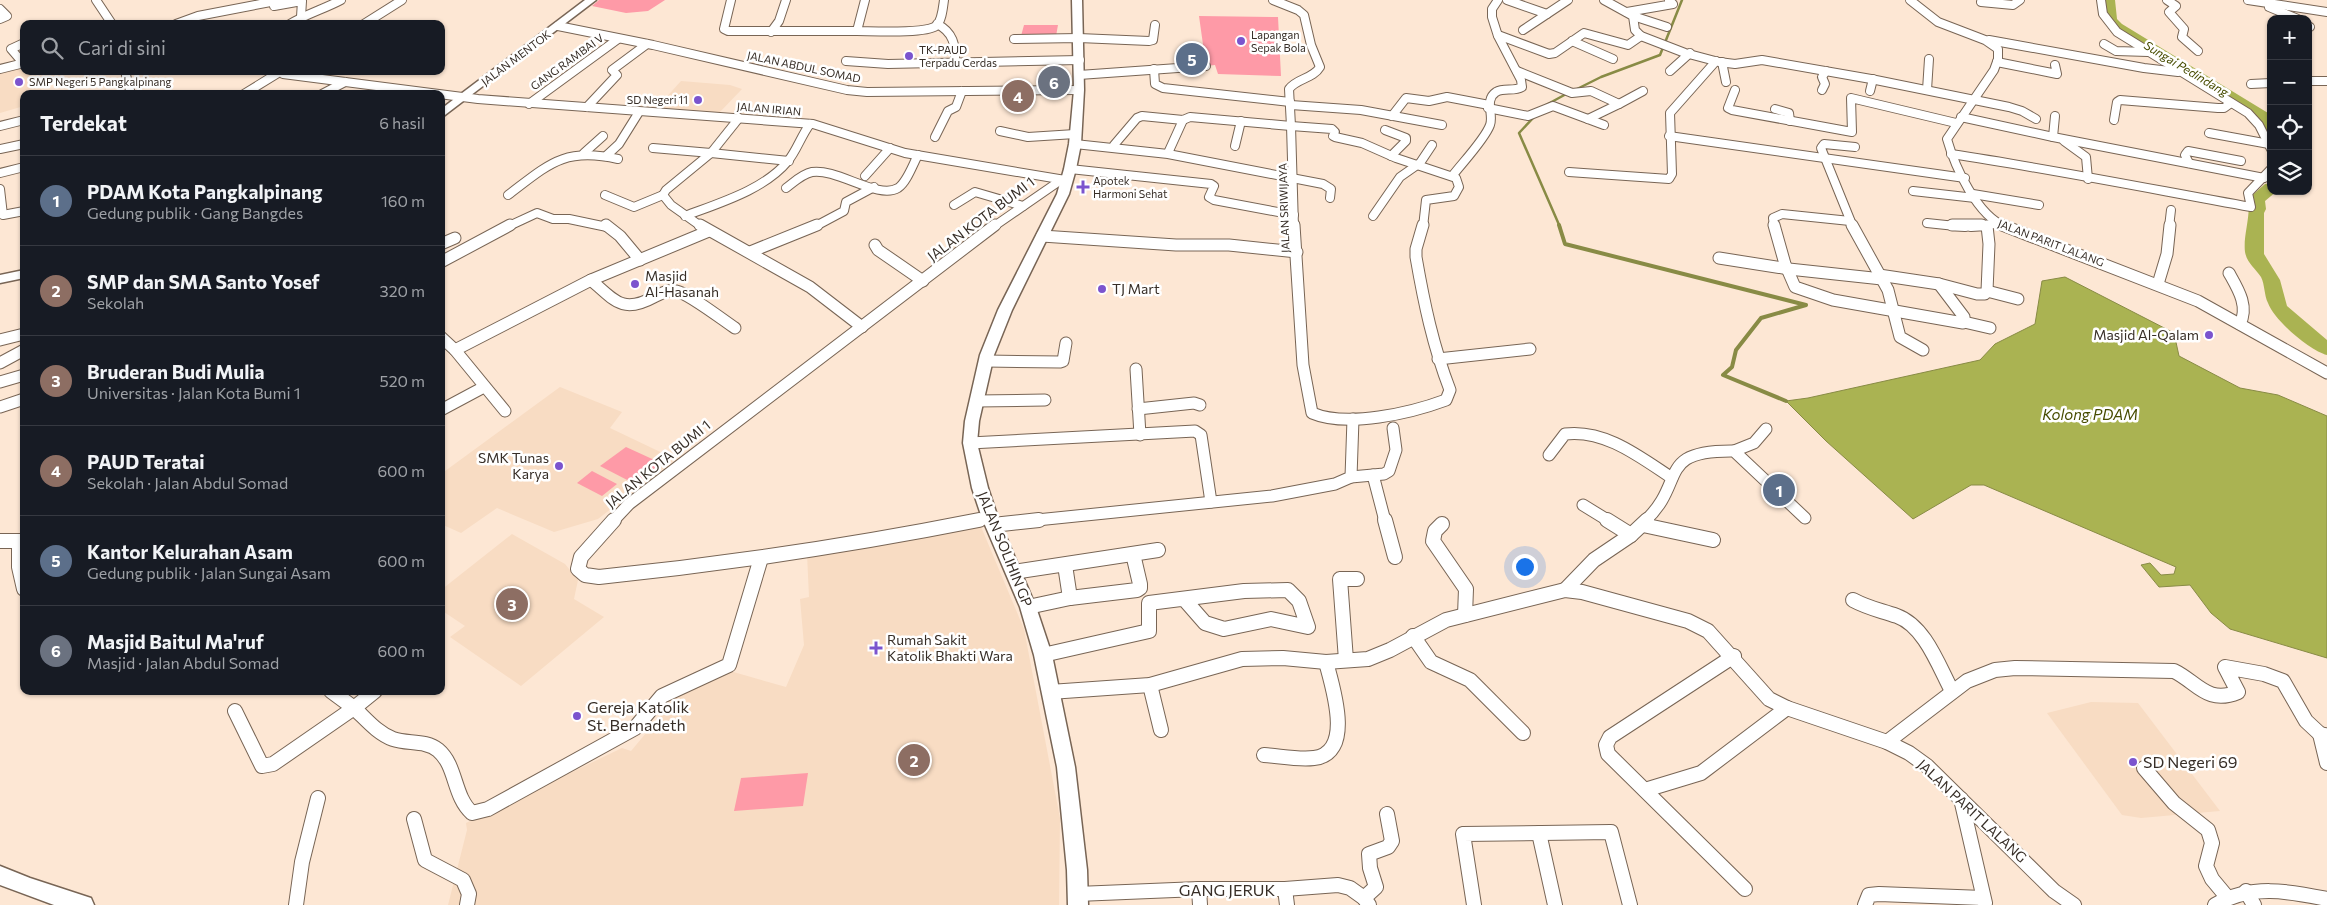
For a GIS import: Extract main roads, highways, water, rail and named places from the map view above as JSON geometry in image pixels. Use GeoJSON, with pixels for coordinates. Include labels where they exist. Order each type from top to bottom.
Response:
{"type":"FeatureCollection","features":[{"type":"Feature","properties":{"kind":"highway","name":"JALAN MENTOK"},"geometry":{"type":"LineString","coordinates":[[445,112],[590,0]]}},
{"type":"Feature","properties":{"kind":"highway"},"geometry":{"type":"LineString","coordinates":[[0,279],[20,275]]}},
{"type":"Feature","properties":{"kind":"main road","name":"JALAN SOLIHIN GP"},"geometry":{"type":"LineString","coordinates":[[1077,0],[1079,90],[1075,139],[1063,194],[1005,310],[986,361],[976,401],[970,443],[980,488],[991,522],[1028,606],[1043,655],[1066,767],[1077,870],[1078,900]]}},
{"type":"Feature","properties":{"kind":"main road"},"geometry":{"type":"LineString","coordinates":[[0,875],[27,887],[84,905]]}},
{"type":"Feature","properties":{"kind":"water","name":"Kolong PDAM"},"geometry":{"type":"Polygon","coordinates":[[[2065,277],[2174,333],[2179,356],[2240,388],[2278,395],[2327,416],[2327,658],[2230,629],[2211,613],[2190,585],[2159,587],[2141,565],[2150,563],[2161,575],[2174,574],[2176,567],[1984,485],[1971,485],[1913,519],[1826,441],[1786,401],[1808,398],[1980,360],[1995,344],[2035,324],[2042,281],[2065,277]]]}},
{"type":"Feature","properties":{"kind":"waterway"},"geometry":{"type":"LineString","coordinates":[[1575,90],[1601,77],[1660,55],[1682,0]]}},
{"type":"Feature","properties":{"kind":"waterway","name":"Sungai Pedindang"},"geometry":{"type":"LineString","coordinates":[[2108,0],[2110,20],[2117,27],[2263,116],[2267,125]]}},
{"type":"Feature","properties":{"kind":"waterway"},"geometry":{"type":"LineString","coordinates":[[1546,105],[1568,93]]}},
{"type":"Feature","properties":{"kind":"waterway"},"geometry":{"type":"LineString","coordinates":[[1534,117],[1519,133],[1560,227]]}},
{"type":"Feature","properties":{"kind":"waterway","name":"Sungai Pedindang"},"geometry":{"type":"LineString","coordinates":[[2267,191],[2256,199],[2258,209],[2256,213],[2257,225],[2254,245],[2256,258],[2271,280],[2276,302],[2281,311],[2300,329],[2327,349]]}},
{"type":"Feature","properties":{"kind":"waterway"},"geometry":{"type":"LineString","coordinates":[[1559,225],[1565,244],[1806,305],[1761,318],[1736,350],[1732,367],[1723,375],[1786,401]]}},
{"type":"Feature","properties":{"kind":"place","name":"Lapangan Sepak Bola"},"geometry":{"type":"Point","coordinates":[1241,41]}},
{"type":"Feature","properties":{"kind":"place","name":"TK-PAUD Terpadu Cerdas"},"geometry":{"type":"Point","coordinates":[909,56]}},
{"type":"Feature","properties":{"kind":"place","name":"Kantor Kelurahan Asam"},"geometry":{"type":"Point","coordinates":[1192,59]}},
{"type":"Feature","properties":{"kind":"place","name":"SMP Negeri 5 Pangkalpinang"},"geometry":{"type":"Point","coordinates":[19,82]}},
{"type":"Feature","properties":{"kind":"place","name":"Masjid Baitul Ma'ruf"},"geometry":{"type":"Point","coordinates":[1054,82]}},
{"type":"Feature","properties":{"kind":"place","name":"PAUD Teratai"},"geometry":{"type":"Point","coordinates":[1018,96]}},
{"type":"Feature","properties":{"kind":"place","name":"SD Negeri 11"},"geometry":{"type":"Point","coordinates":[698,100]}},
{"type":"Feature","properties":{"kind":"place","name":"Apotek Harmoni Sehat"},"geometry":{"type":"Point","coordinates":[1083,187]}},
{"type":"Feature","properties":{"kind":"place","name":"Masjid Al-Hasanah"},"geometry":{"type":"Point","coordinates":[635,284]}},
{"type":"Feature","properties":{"kind":"place","name":"TJ Mart"},"geometry":{"type":"Point","coordinates":[1102,289]}},
{"type":"Feature","properties":{"kind":"place","name":"Masjid Al-Qalam"},"geometry":{"type":"Point","coordinates":[2209,335]}},
{"type":"Feature","properties":{"kind":"place","name":"SMK Tunas Karya"},"geometry":{"type":"Point","coordinates":[559,466]}},
{"type":"Feature","properties":{"kind":"place","name":"PDAM Kota Pangkalpinang"},"geometry":{"type":"Point","coordinates":[1779,490]}},
{"type":"Feature","properties":{"kind":"place","name":"Bruderan Budi Mulia"},"geometry":{"type":"Point","coordinates":[512,604]}},
{"type":"Feature","properties":{"kind":"place","name":"Rumah Sakit Katolik Bhakti Wara"},"geometry":{"type":"Point","coordinates":[876,648]}},
{"type":"Feature","properties":{"kind":"place","name":"Gereja Katolik St. Bernadeth"},"geometry":{"type":"Point","coordinates":[577,716]}},
{"type":"Feature","properties":{"kind":"place","name":"SMP dan SMA Santo Yosef"},"geometry":{"type":"Point","coordinates":[914,760]}},
{"type":"Feature","properties":{"kind":"place","name":"SD Negeri 69"},"geometry":{"type":"Point","coordinates":[2133,762]}}]}
